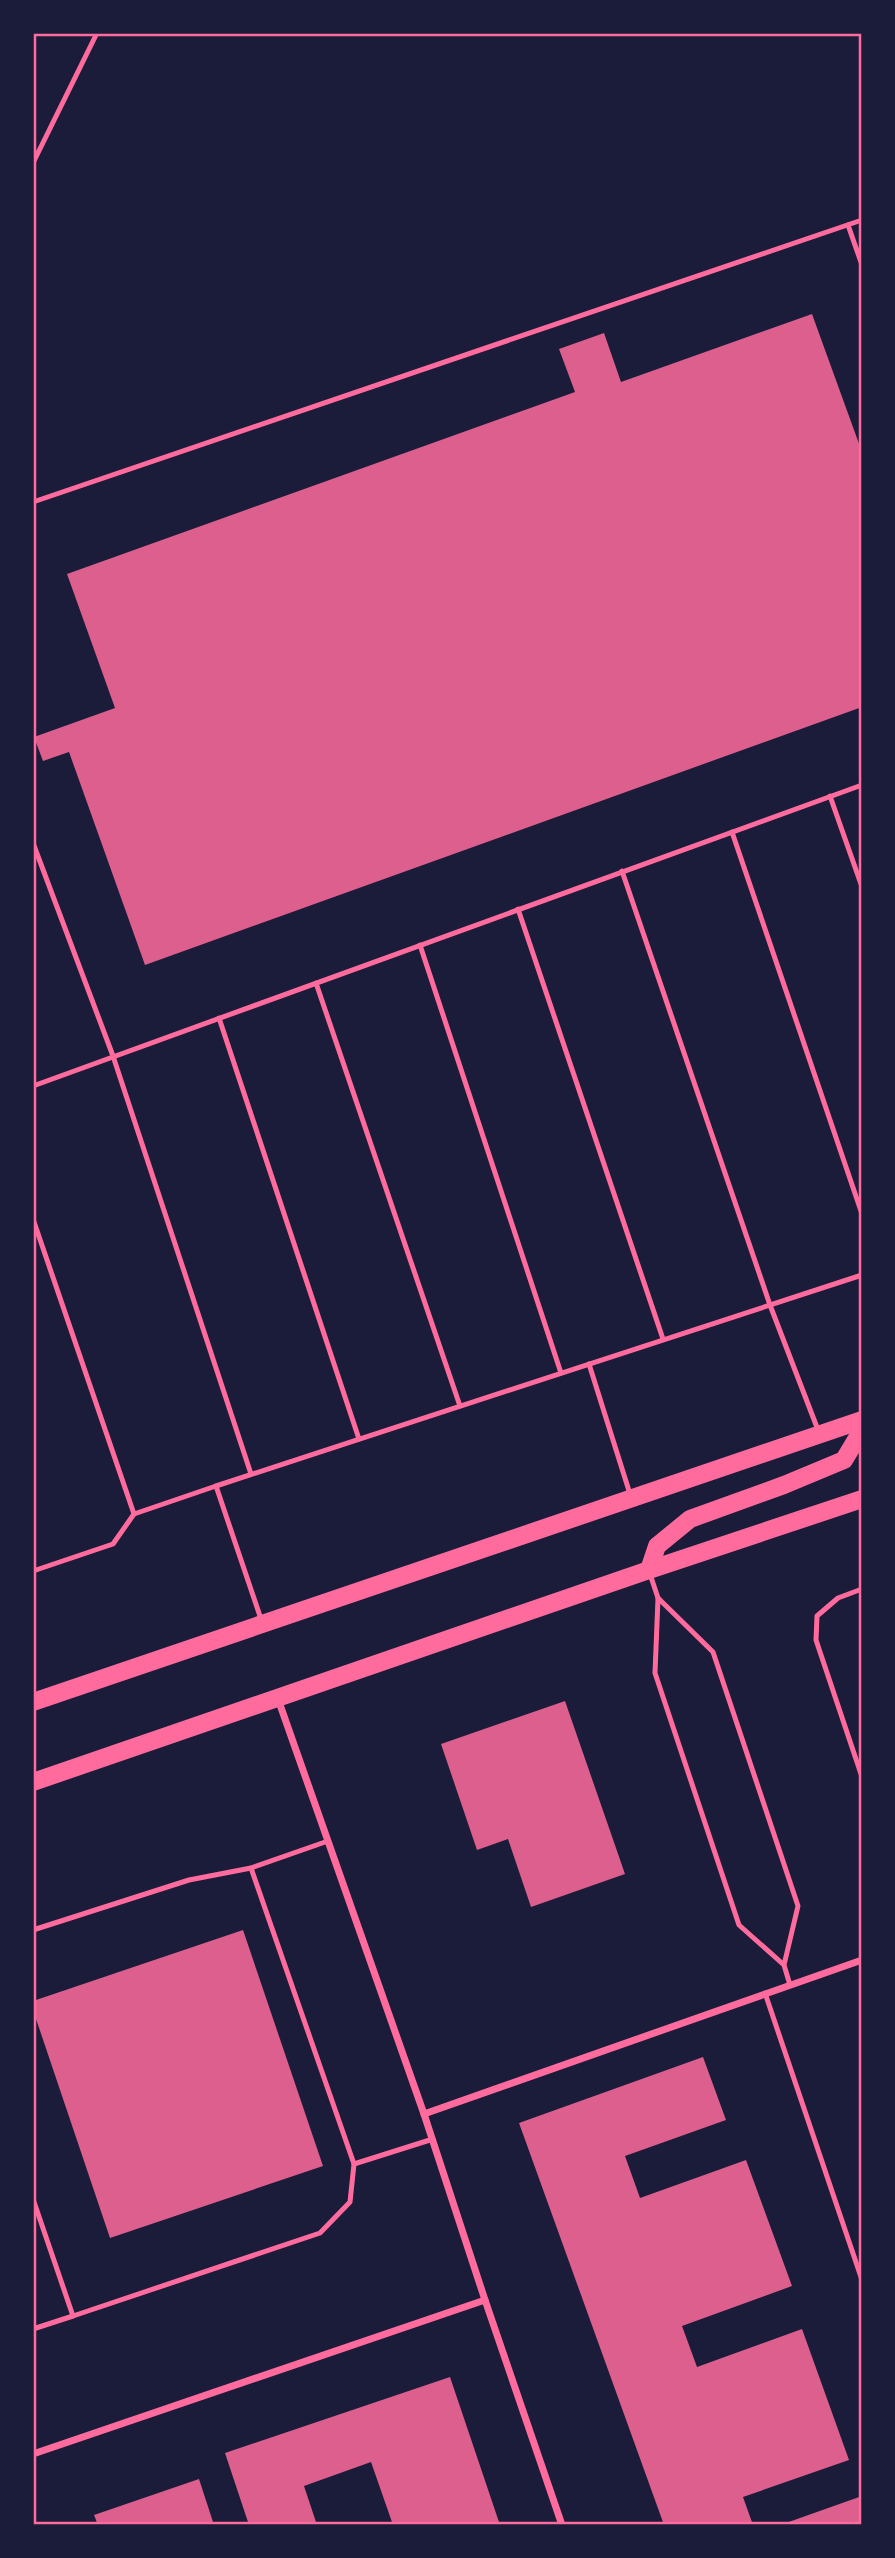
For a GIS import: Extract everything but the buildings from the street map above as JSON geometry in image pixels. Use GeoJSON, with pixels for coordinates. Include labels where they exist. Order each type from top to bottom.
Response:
{"type":"FeatureCollection","features":[{"type":"Feature","properties":{"kind":"main road"},"geometry":{"type":"LineString","coordinates":[[33,1702],[862,1420]]}},
{"type":"Feature","properties":{"kind":"main road"},"geometry":{"type":"LineString","coordinates":[[649,1570],[657,1546],[690,1519],[844,1460],[862,1430]]}},
{"type":"Feature","properties":{"kind":"main road"},"geometry":{"type":"LineString","coordinates":[[33,1782],[862,1499]]}},
{"type":"Feature","properties":{"kind":"street"},"geometry":{"type":"LineString","coordinates":[[278,1699],[433,2140],[562,2525]]}},
{"type":"Feature","properties":{"kind":"street"},"geometry":{"type":"LineString","coordinates":[[424,2114],[862,1959]]}},
{"type":"Feature","properties":{"kind":"street"},"geometry":{"type":"LineString","coordinates":[[33,2455],[485,2300]]}},
{"type":"Feature","properties":{"kind":"lane"},"geometry":{"type":"LineString","coordinates":[[33,163],[97,33]]}},
{"type":"Feature","properties":{"kind":"lane"},"geometry":{"type":"LineString","coordinates":[[33,502],[862,220]]}},
{"type":"Feature","properties":{"kind":"lane"},"geometry":{"type":"LineString","coordinates":[[848,225],[862,265]]}},
{"type":"Feature","properties":{"kind":"lane"},"geometry":{"type":"LineString","coordinates":[[33,1086],[862,785]]}},
{"type":"Feature","properties":{"kind":"lane"},"geometry":{"type":"LineString","coordinates":[[830,796],[862,887]]}},
{"type":"Feature","properties":{"kind":"lane"},"geometry":{"type":"LineString","coordinates":[[732,832],[862,1214]]}},
{"type":"Feature","properties":{"kind":"lane"},"geometry":{"type":"LineString","coordinates":[[33,843],[113,1056],[251,1474]]}},
{"type":"Feature","properties":{"kind":"lane"},"geometry":{"type":"LineString","coordinates":[[622,872],[770,1305],[819,1434]]}},
{"type":"Feature","properties":{"kind":"lane"},"geometry":{"type":"LineString","coordinates":[[518,909],[663,1339]]}},
{"type":"Feature","properties":{"kind":"lane"},"geometry":{"type":"LineString","coordinates":[[420,945],[561,1373]]}},
{"type":"Feature","properties":{"kind":"lane"},"geometry":{"type":"LineString","coordinates":[[316,983],[460,1406]]}},
{"type":"Feature","properties":{"kind":"lane"},"geometry":{"type":"LineString","coordinates":[[219,1018],[359,1439]]}},
{"type":"Feature","properties":{"kind":"lane"},"geometry":{"type":"LineString","coordinates":[[33,1219],[134,1514]]}},
{"type":"Feature","properties":{"kind":"lane"},"geometry":{"type":"LineString","coordinates":[[33,1572],[113,1544],[134,1514],[862,1275]]}},
{"type":"Feature","properties":{"kind":"lane"},"geometry":{"type":"LineString","coordinates":[[589,1364],[631,1498]]}},
{"type":"Feature","properties":{"kind":"lane"},"geometry":{"type":"LineString","coordinates":[[216,1486],[263,1624]]}},
{"type":"Feature","properties":{"kind":"lane"},"geometry":{"type":"LineString","coordinates":[[649,1570],[658,1598],[655,1673],[739,1925],[784,1965]]}},
{"type":"Feature","properties":{"kind":"lane"},"geometry":{"type":"LineString","coordinates":[[862,1590],[838,1598],[817,1616],[816,1640],[862,1777]]}},
{"type":"Feature","properties":{"kind":"lane"},"geometry":{"type":"LineString","coordinates":[[658,1598],[713,1652],[798,1906],[784,1965],[790,1985]]}},
{"type":"Feature","properties":{"kind":"lane"},"geometry":{"type":"LineString","coordinates":[[33,1930],[189,1880],[251,1868],[328,1841]]}},
{"type":"Feature","properties":{"kind":"lane"},"geometry":{"type":"LineString","coordinates":[[33,2329],[320,2233],[350,2202],[354,2164],[251,1868]]}},
{"type":"Feature","properties":{"kind":"lane"},"geometry":{"type":"LineString","coordinates":[[765,1993],[862,2280]]}},
{"type":"Feature","properties":{"kind":"lane"},"geometry":{"type":"LineString","coordinates":[[354,2164],[433,2140]]}},
{"type":"Feature","properties":{"kind":"lane"},"geometry":{"type":"LineString","coordinates":[[33,2199],[73,2316]]}}]}
